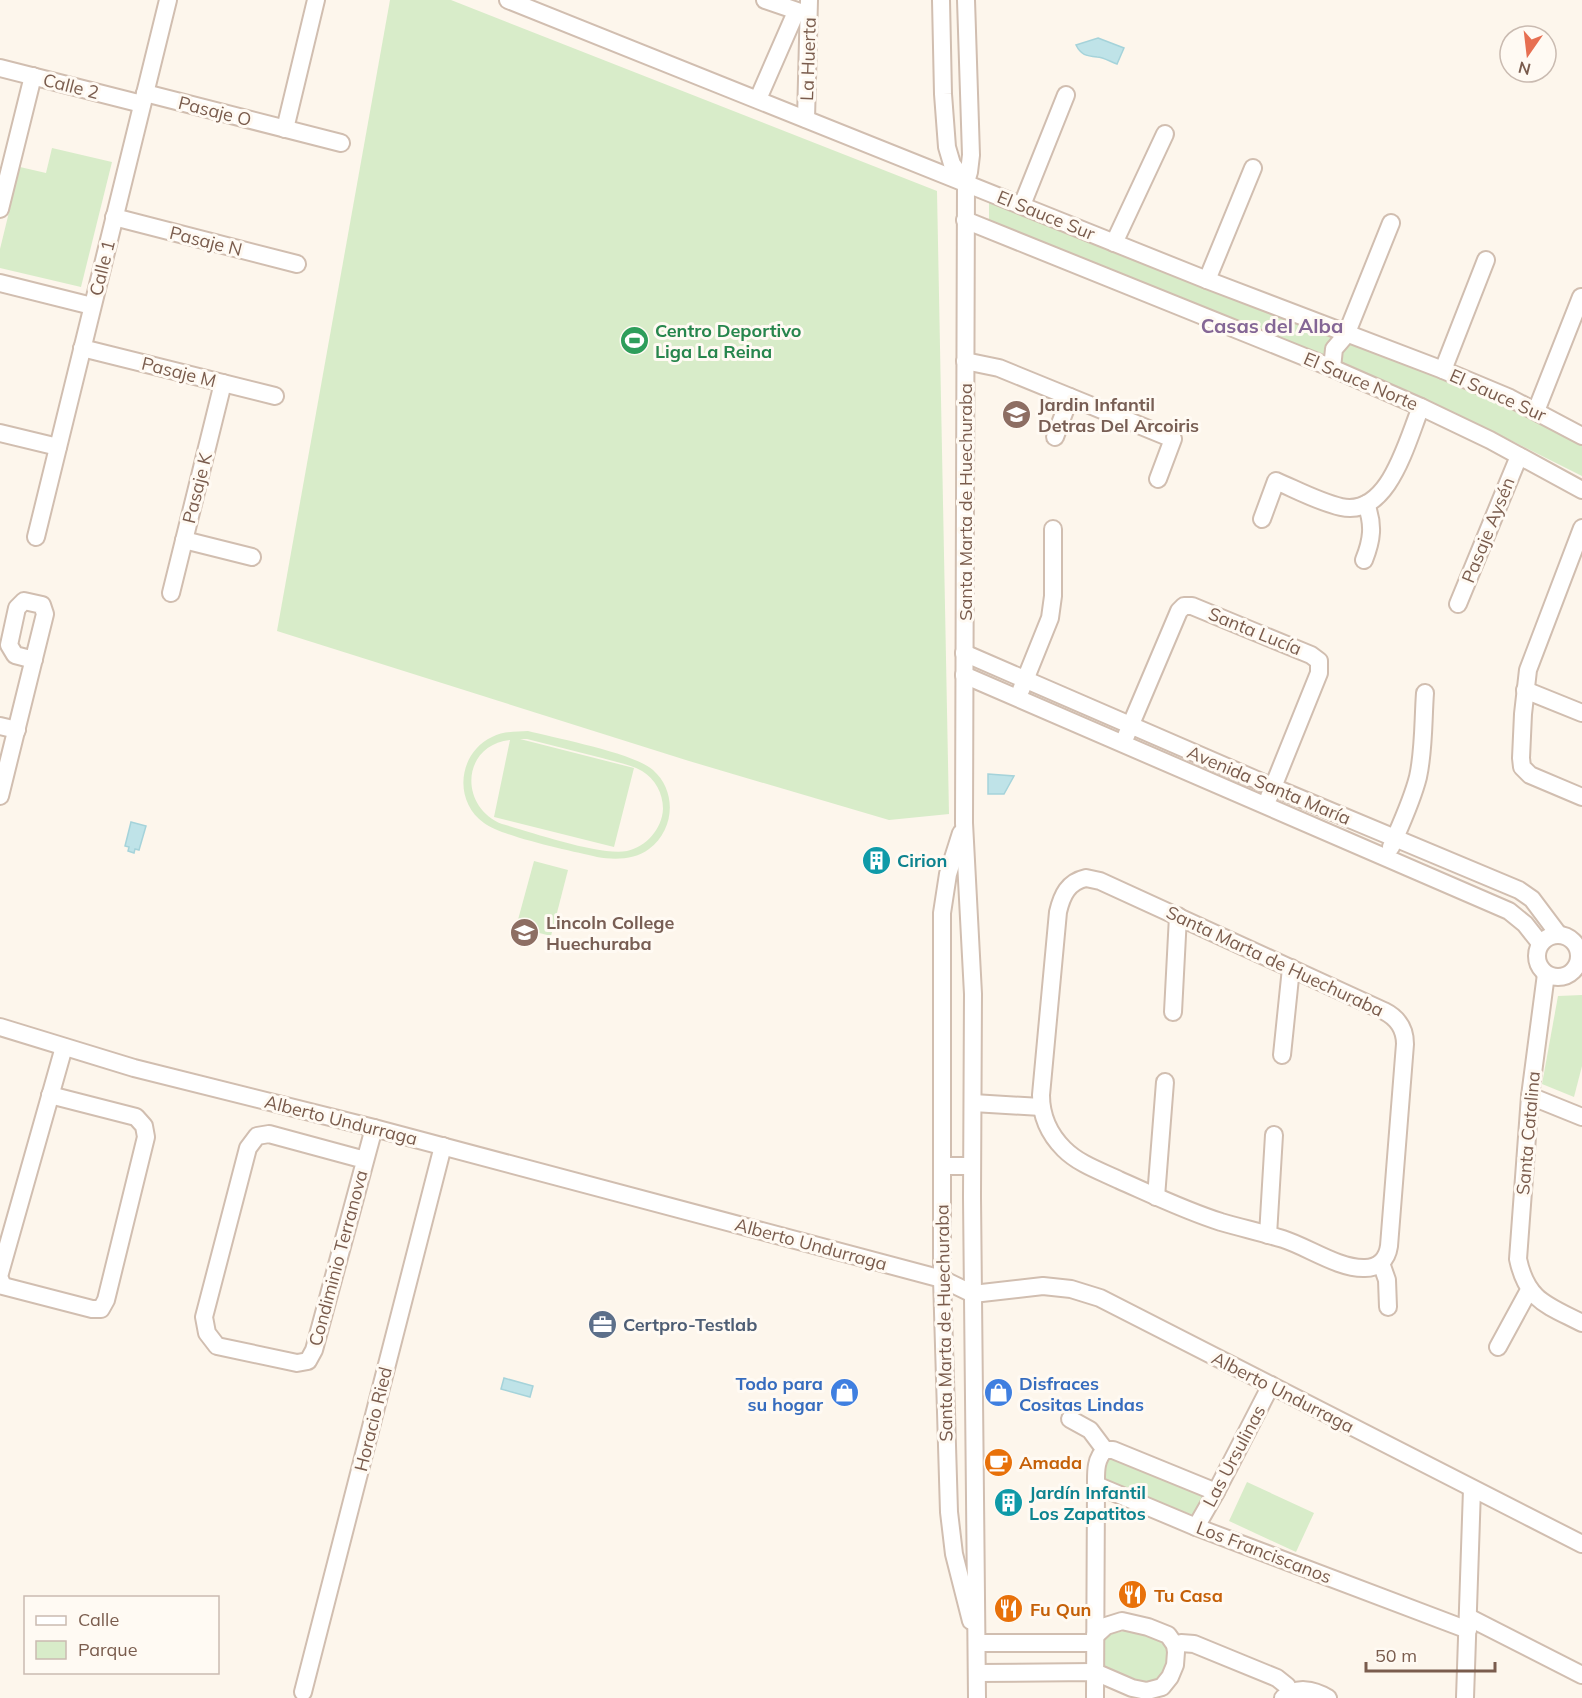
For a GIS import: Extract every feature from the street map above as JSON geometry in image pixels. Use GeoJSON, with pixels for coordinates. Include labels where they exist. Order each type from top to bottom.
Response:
{"type":"FeatureCollection","features":[{"type":"Feature","properties":{"kind":"street","name":"Calle 1"},"geometry":{"type":"LineString","coordinates":[[36,537],[168,0]]}},
{"type":"Feature","properties":{"kind":"street"},"geometry":{"type":"LineString","coordinates":[[285,129],[316,0]]}},
{"type":"Feature","properties":{"kind":"street","name":"El Sauce Sur"},"geometry":{"type":"LineString","coordinates":[[508,0],[1207,280],[1346,335],[1443,370],[1536,411],[1582,436]]}},
{"type":"Feature","properties":{"kind":"street"},"geometry":{"type":"LineString","coordinates":[[758,99],[805,9],[765,0]]}},
{"type":"Feature","properties":{"kind":"street"},"geometry":{"type":"LineString","coordinates":[[941,0],[943,103],[947,147],[952,164],[966,182]]}},
{"type":"Feature","properties":{"kind":"street","name":"Santa Marta de Huechuraba"},"geometry":{"type":"LineString","coordinates":[[966,0],[970,155],[966,182],[964,823],[973,994],[972,1166],[977,1698]]}},
{"type":"Feature","properties":{"kind":"street","name":"La Huerta"},"geometry":{"type":"LineString","coordinates":[[805,9],[806,119]]}},
{"type":"Feature","properties":{"kind":"street","name":"Calle 2"},"geometry":{"type":"LineString","coordinates":[[0,68],[144,99]]}},
{"type":"Feature","properties":{"kind":"street"},"geometry":{"type":"LineString","coordinates":[[0,209],[33,76]]}},
{"type":"Feature","properties":{"kind":"street"},"geometry":{"type":"LineString","coordinates":[[1022,205],[1066,95]]}},
{"type":"Feature","properties":{"kind":"street","name":"Pasaje O"},"geometry":{"type":"LineString","coordinates":[[144,99],[341,143]]}},
{"type":"Feature","properties":{"kind":"street"},"geometry":{"type":"LineString","coordinates":[[1114,243],[1165,134]]}},
{"type":"Feature","properties":{"kind":"street"},"geometry":{"type":"LineString","coordinates":[[1207,280],[1253,168]]}},
{"type":"Feature","properties":{"kind":"street","name":"Pasaje N"},"geometry":{"type":"LineString","coordinates":[[114,217],[297,264]]}},
{"type":"Feature","properties":{"kind":"street","name":"El Sauce Norte"},"geometry":{"type":"LineString","coordinates":[[966,220],[1332,368],[1421,407],[1582,490]]}},
{"type":"Feature","properties":{"kind":"street"},"geometry":{"type":"LineString","coordinates":[[1332,368],[1334,349],[1346,335],[1391,223]]}},
{"type":"Feature","properties":{"kind":"street"},"geometry":{"type":"LineString","coordinates":[[1443,370],[1486,260]]}},
{"type":"Feature","properties":{"kind":"street"},"geometry":{"type":"LineString","coordinates":[[0,283],[92,306]]}},
{"type":"Feature","properties":{"kind":"street"},"geometry":{"type":"LineString","coordinates":[[1536,411],[1581,297]]}},
{"type":"Feature","properties":{"kind":"street","name":"Pasaje M"},"geometry":{"type":"LineString","coordinates":[[82,348],[275,396]]}},
{"type":"Feature","properties":{"kind":"street"},"geometry":{"type":"LineString","coordinates":[[965,361],[999,368],[1173,439],[1158,479]]}},
{"type":"Feature","properties":{"kind":"street","name":"Pasaje K"},"geometry":{"type":"LineString","coordinates":[[171,593],[223,382]]}},
{"type":"Feature","properties":{"kind":"street"},"geometry":{"type":"LineString","coordinates":[[1055,437],[1070,397]]}},
{"type":"Feature","properties":{"kind":"street"},"geometry":{"type":"LineString","coordinates":[[1262,519],[1276,481],[1343,508],[1366,504],[1377,498],[1388,484],[1421,407]]}},
{"type":"Feature","properties":{"kind":"street"},"geometry":{"type":"LineString","coordinates":[[0,433],[58,447]]}},
{"type":"Feature","properties":{"kind":"street","name":"Pasaje Aysén"},"geometry":{"type":"LineString","coordinates":[[1458,604],[1519,456]]}},
{"type":"Feature","properties":{"kind":"street"},"geometry":{"type":"LineString","coordinates":[[1364,560],[1372,534],[1366,504]]}},
{"type":"Feature","properties":{"kind":"street"},"geometry":{"type":"LineString","coordinates":[[1582,528],[1532,659],[1525,690],[1521,758],[1524,770],[1534,778],[1582,797]]}},
{"type":"Feature","properties":{"kind":"street"},"geometry":{"type":"LineString","coordinates":[[1017,699],[1047,628],[1052,607],[1053,529]]}},
{"type":"Feature","properties":{"kind":"street"},"geometry":{"type":"LineString","coordinates":[[184,540],[252,557]]}},
{"type":"Feature","properties":{"kind":"street","name":"Santa Lucía"},"geometry":{"type":"LineString","coordinates":[[1123,745],[1179,611],[1184,606],[1192,606],[1311,655],[1319,661],[1319,673],[1265,807]]}},
{"type":"Feature","properties":{"kind":"street","name":"Avenida Santa María"},"geometry":{"type":"LineString","coordinates":[[964,653],[1518,890],[1536,905],[1559,934],[1572,940],[1576,945],[1580,961],[1574,970],[1560,977],[1546,974]]}},
{"type":"Feature","properties":{"kind":"street"},"geometry":{"type":"LineString","coordinates":[[0,796],[8,728],[34,660]]}},
{"type":"Feature","properties":{"kind":"street","name":"Avenida Santa María"},"geometry":{"type":"LineString","coordinates":[[964,675],[1509,911],[1525,924],[1540,943]]}},
{"type":"Feature","properties":{"kind":"street"},"geometry":{"type":"LineString","coordinates":[[1525,690],[1582,713]]}},
{"type":"Feature","properties":{"kind":"street"},"geometry":{"type":"LineString","coordinates":[[1386,859],[1412,799],[1420,767],[1425,693]]}},
{"type":"Feature","properties":{"kind":"street","name":"Santa Marta de Huechuraba"},"geometry":{"type":"LineString","coordinates":[[964,823],[948,874],[942,913],[942,1279],[951,1530],[962,1588],[977,1642]]}},
{"type":"Feature","properties":{"kind":"street","name":"Santa Marta de Huechuraba"},"geometry":{"type":"LineString","coordinates":[[1093,879],[1178,916],[1390,1014],[1400,1023],[1405,1044],[1389,1246],[1387,1255],[1381,1263],[1368,1268],[1351,1267],[1303,1246],[1220,1221],[1156,1197],[1074,1157],[1055,1138],[1049,1128],[1041,1107],[1058,912],[1060,901],[1067,889],[1078,880],[1093,879]]}},
{"type":"Feature","properties":{"kind":"street"},"geometry":{"type":"LineString","coordinates":[[1173,1011],[1178,916]]}},
{"type":"Feature","properties":{"kind":"street"},"geometry":{"type":"LineString","coordinates":[[1546,974],[1540,969],[1536,955],[1540,943],[1545,938],[1559,934]]}},
{"type":"Feature","properties":{"kind":"street"},"geometry":{"type":"LineString","coordinates":[[1282,1054],[1291,968]]}},
{"type":"Feature","properties":{"kind":"street","name":"Santa Catalina"},"geometry":{"type":"LineString","coordinates":[[1529,1290],[1520,1270],[1517,1247],[1530,1096],[1546,974]]}},
{"type":"Feature","properties":{"kind":"street","name":"Alberto Undurraga"},"geometry":{"type":"LineString","coordinates":[[0,1027],[134,1068],[374,1128],[942,1279],[973,1294],[1043,1286],[1071,1288],[1100,1298],[1582,1544]]}},
{"type":"Feature","properties":{"kind":"street"},"geometry":{"type":"LineString","coordinates":[[0,1273],[64,1047]]}},
{"type":"Feature","properties":{"kind":"street"},"geometry":{"type":"LineString","coordinates":[[1156,1197],[1165,1082]]}},
{"type":"Feature","properties":{"kind":"street"},"geometry":{"type":"LineString","coordinates":[[0,1279],[3,1286],[92,1309],[101,1309],[106,1300],[146,1137],[144,1126],[136,1117],[50,1095]]}},
{"type":"Feature","properties":{"kind":"street"},"geometry":{"type":"LineString","coordinates":[[1530,1096],[1582,1117]]}},
{"type":"Feature","properties":{"kind":"street"},"geometry":{"type":"LineString","coordinates":[[973,1103],[1041,1107]]}},
{"type":"Feature","properties":{"kind":"street","name":"Condiminio Terranova"},"geometry":{"type":"LineString","coordinates":[[365,1160],[269,1134],[257,1136],[248,1148],[204,1317],[207,1333],[217,1346],[297,1363],[308,1361],[314,1350],[374,1128]]}},
{"type":"Feature","properties":{"kind":"street"},"geometry":{"type":"LineString","coordinates":[[1268,1234],[1274,1135]]}},
{"type":"Feature","properties":{"kind":"street","name":"Horacio Ried"},"geometry":{"type":"LineString","coordinates":[[303,1692],[442,1146]]}},
{"type":"Feature","properties":{"kind":"street"},"geometry":{"type":"LineString","coordinates":[[942,1166],[972,1166]]}},
{"type":"Feature","properties":{"kind":"street"},"geometry":{"type":"LineString","coordinates":[[1381,1263],[1387,1280],[1388,1307]]}},
{"type":"Feature","properties":{"kind":"street"},"geometry":{"type":"LineString","coordinates":[[1498,1347],[1529,1290],[1543,1302],[1582,1323]]}},
{"type":"Feature","properties":{"kind":"street","name":"Las Ursulinas"},"geometry":{"type":"LineString","coordinates":[[1196,1527],[1271,1385]]}},
{"type":"Feature","properties":{"kind":"street"},"geometry":{"type":"LineString","coordinates":[[1070,1419],[1090,1430],[1104,1450]]}},
{"type":"Feature","properties":{"kind":"street"},"geometry":{"type":"LineString","coordinates":[[1104,1450],[1113,1450],[1216,1492]]}},
{"type":"Feature","properties":{"kind":"street"},"geometry":{"type":"LineString","coordinates":[[1095,1698],[1096,1485],[1097,1464],[1104,1450]]}},
{"type":"Feature","properties":{"kind":"street","name":"Los Franciscanos"},"geometry":{"type":"LineString","coordinates":[[1096,1485],[1196,1527],[1292,1563],[1468,1623],[1582,1675]]}},
{"type":"Feature","properties":{"kind":"street"},"geometry":{"type":"LineString","coordinates":[[1466,1698],[1472,1489]]}},
{"type":"Feature","properties":{"kind":"street"},"geometry":{"type":"LineString","coordinates":[[977,1673],[1095,1672],[1138,1690],[1158,1694],[1173,1671],[1176,1652],[1175,1645],[1168,1635],[1132,1622],[1113,1623],[1106,1626],[1095,1640]]}},
{"type":"Feature","properties":{"kind":"street"},"geometry":{"type":"LineString","coordinates":[[977,1642],[1095,1640]]}},
{"type":"Feature","properties":{"kind":"street"},"geometry":{"type":"LineString","coordinates":[[1175,1645],[1194,1644],[1277,1678],[1287,1686],[1286,1695],[1307,1690],[1328,1698]]}},
{"type":"Feature","properties":{"kind":"green space","name":"Centro Deportivo Liga La Reina"},"geometry":{"type":"Polygon","coordinates":[[[390,0],[451,0],[937,191],[949,814],[889,820],[689,761],[277,631],[390,0]]]}},
{"type":"Feature","properties":{"kind":"green space"},"geometry":{"type":"Polygon","coordinates":[[[52,148],[112,162],[81,287],[0,268],[0,249],[20,167],[46,173],[52,148]]]}},
{"type":"Feature","properties":{"kind":"green space"},"geometry":{"type":"Polygon","coordinates":[[[989,189],[1502,401],[1582,443],[1582,476],[1502,436],[989,224],[989,189]]]}},
{"type":"Feature","properties":{"kind":"green space"},"geometry":{"type":"Polygon","coordinates":[[[528,731],[612,752],[653,770],[666,789],[670,810],[664,832],[658,841],[637,855],[617,859],[604,858],[521,838],[484,823],[467,803],[464,790],[466,765],[481,744],[492,737],[505,733],[528,731]],[[520,739],[634,768],[614,847],[494,817],[510,740],[494,744],[482,753],[475,764],[472,777],[473,791],[478,804],[488,815],[502,824],[583,847],[615,852],[634,849],[652,836],[660,823],[663,809],[660,792],[647,774],[633,767],[622,763],[520,739]]]}},
{"type":"Feature","properties":{"kind":"green space"},"geometry":{"type":"Polygon","coordinates":[[[534,861],[568,870],[551,936],[516,927],[534,861]]]}},
{"type":"Feature","properties":{"kind":"green space"},"geometry":{"type":"Polygon","coordinates":[[[1582,995],[1582,1066],[1574,1097],[1542,1084],[1558,996],[1582,995]]]}},
{"type":"Feature","properties":{"kind":"green space"},"geometry":{"type":"Polygon","coordinates":[[[1104,1455],[1214,1490],[1199,1517],[1101,1482],[1104,1455]]]}},
{"type":"Feature","properties":{"kind":"green space"},"geometry":{"type":"Polygon","coordinates":[[[1247,1482],[1314,1513],[1296,1552],[1229,1521],[1247,1482]]]}},
{"type":"Feature","properties":{"kind":"green space"},"geometry":{"type":"Polygon","coordinates":[[[1128,1630],[1153,1637],[1167,1649],[1170,1655],[1161,1680],[1146,1685],[1105,1668],[1104,1642],[1107,1635],[1128,1630]]]}},
{"type":"Feature","properties":{"kind":"water"},"geometry":{"type":"Polygon","coordinates":[[[1098,38],[1124,48],[1117,64],[1084,54],[1076,45],[1098,38]]]}},
{"type":"Feature","properties":{"kind":"water"},"geometry":{"type":"Polygon","coordinates":[[[988,774],[1014,776],[1004,794],[988,794],[988,774]]]}},
{"type":"Feature","properties":{"kind":"water"},"geometry":{"type":"Polygon","coordinates":[[[131,822],[146,826],[139,850],[135,849],[134,853],[128,851],[129,847],[125,846],[131,822]]]}},
{"type":"Feature","properties":{"kind":"water"},"geometry":{"type":"Polygon","coordinates":[[[504,1378],[533,1386],[530,1397],[501,1389],[504,1378]]]}},
{"type":"Feature","properties":{"kind":"place","name":"Centro Deportivo Liga La Reina"},"geometry":{"type":"Point","coordinates":[634,340]}},
{"type":"Feature","properties":{"kind":"place","name":"Jardin Infantil Detras Del Arcoiris"},"geometry":{"type":"Point","coordinates":[1017,414]}},
{"type":"Feature","properties":{"kind":"place","name":"Cirion"},"geometry":{"type":"Point","coordinates":[876,860]}},
{"type":"Feature","properties":{"kind":"place","name":"Lincoln College Huechuraba"},"geometry":{"type":"Point","coordinates":[525,932]}},
{"type":"Feature","properties":{"kind":"place","name":"Certpro-Testlab"},"geometry":{"type":"Point","coordinates":[602,1324]}},
{"type":"Feature","properties":{"kind":"place","name":"Todo para su hogar"},"geometry":{"type":"Point","coordinates":[844,1393]}},
{"type":"Feature","properties":{"kind":"place","name":"Disfraces Cositas Lindas"},"geometry":{"type":"Point","coordinates":[998,1393]}},
{"type":"Feature","properties":{"kind":"place","name":"Amada"},"geometry":{"type":"Point","coordinates":[998,1462]}},
{"type":"Feature","properties":{"kind":"place","name":"Jardín Infantil Los Zapatitos"},"geometry":{"type":"Point","coordinates":[1008,1502]}},
{"type":"Feature","properties":{"kind":"place","name":"Tu Casa"},"geometry":{"type":"Point","coordinates":[1133,1595]}},
{"type":"Feature","properties":{"kind":"place","name":"Fu Qun"},"geometry":{"type":"Point","coordinates":[1009,1609]}},
{"type":"Feature","properties":{"kind":"district","name":"Casas del Alba"},"geometry":{"type":"Point","coordinates":[1272,325]}}]}
